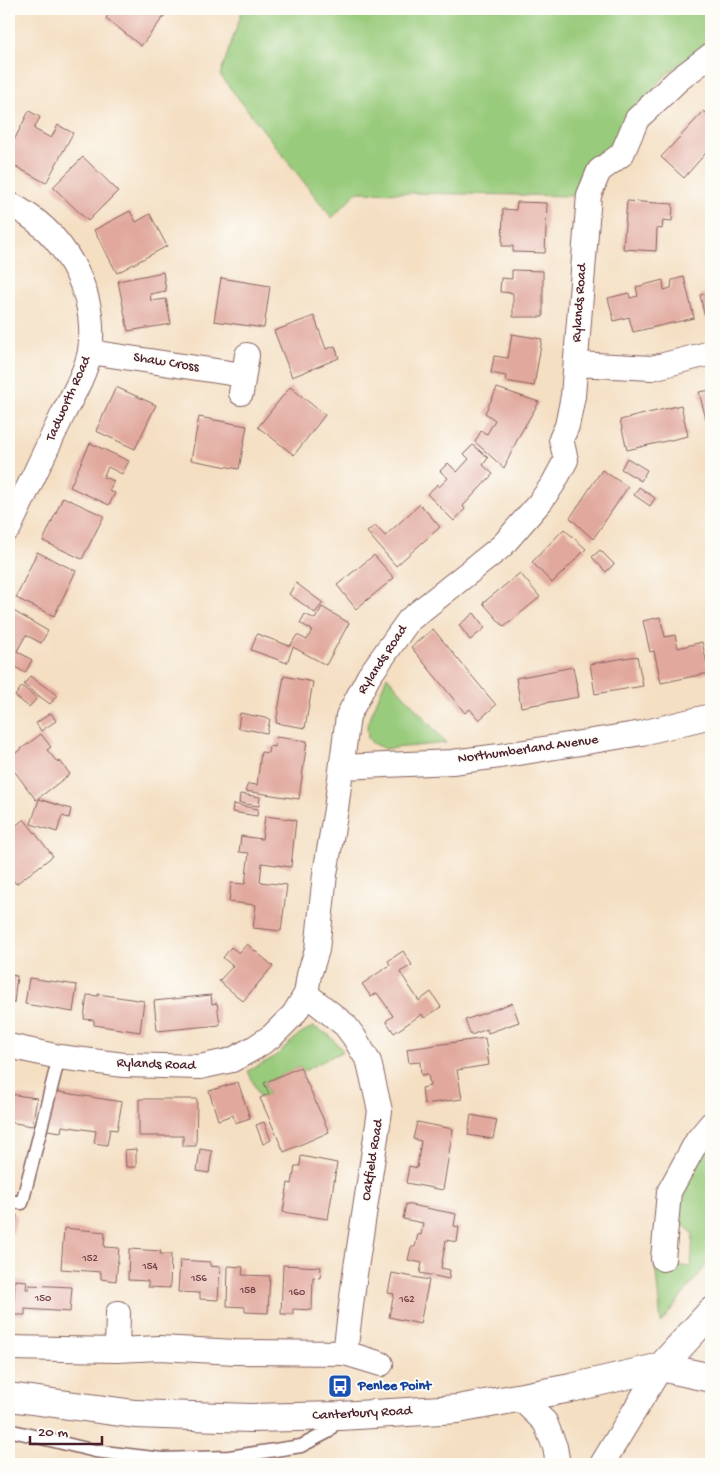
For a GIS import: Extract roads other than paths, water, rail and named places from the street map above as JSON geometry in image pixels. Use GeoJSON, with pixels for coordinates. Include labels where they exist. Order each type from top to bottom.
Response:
{"type":"FeatureCollection","features":[{"type":"Feature","properties":{"kind":"main road"},"geometry":{"type":"LineString","coordinates":[[661,1367],[711,1312]]}},
{"type":"Feature","properties":{"kind":"main road","name":"Canterbury Road"},"geometry":{"type":"LineString","coordinates":[[9,1397],[135,1414],[250,1418],[340,1416],[458,1409],[520,1398],[661,1367],[711,1378]]}},
{"type":"Feature","properties":{"kind":"street","name":"Rylands Road"},"geometry":{"type":"LineString","coordinates":[[9,1046],[59,1057],[137,1066],[200,1067],[232,1060],[272,1036],[294,1014],[306,994],[309,975],[317,950],[325,874],[348,716],[369,676],[408,620],[502,546],[554,484],[566,460],[561,439],[567,426],[573,396],[589,195],[599,171],[622,154],[637,119],[678,80],[711,55]]}},
{"type":"Feature","properties":{"kind":"street","name":"Tadworth Road"},"geometry":{"type":"LineString","coordinates":[[9,204],[37,222],[56,241],[74,264],[85,287],[89,309],[90,352],[79,382],[9,528]]}},
{"type":"Feature","properties":{"kind":"street","name":"Shaw Cross"},"geometry":{"type":"LineString","coordinates":[[90,352],[243,374]]}},
{"type":"Feature","properties":{"kind":"street"},"geometry":{"type":"LineString","coordinates":[[576,364],[652,368],[711,353]]}},
{"type":"Feature","properties":{"kind":"street","name":"Northumberland Avenue"},"geometry":{"type":"LineString","coordinates":[[342,767],[452,762],[500,756],[642,733],[711,716]]}},
{"type":"Feature","properties":{"kind":"street","name":"Oakfield Road"},"geometry":{"type":"LineString","coordinates":[[306,994],[344,1025],[354,1037],[369,1062],[380,1111],[344,1353]]}},
{"type":"Feature","properties":{"kind":"street"},"geometry":{"type":"LineString","coordinates":[[663,1259],[669,1192],[697,1141],[711,1124]]}},
{"type":"Feature","properties":{"kind":"street"},"geometry":{"type":"LineString","coordinates":[[117,1350],[118,1313]]}},
{"type":"Feature","properties":{"kind":"street"},"geometry":{"type":"LineString","coordinates":[[9,1348],[117,1350],[159,1348],[236,1352],[344,1353],[381,1364]]}},
{"type":"Feature","properties":{"kind":"street"},"geometry":{"type":"LineString","coordinates":[[602,1464],[661,1367]]}},
{"type":"Feature","properties":{"kind":"street"},"geometry":{"type":"LineString","coordinates":[[520,1398],[546,1422],[555,1447],[558,1464]]}},
{"type":"Feature","properties":{"kind":"lane"},"geometry":{"type":"LineString","coordinates":[[9,1200],[22,1203],[59,1057]]}},
{"type":"Feature","properties":{"kind":"lane"},"geometry":{"type":"LineString","coordinates":[[9,1430],[95,1451],[162,1459],[229,1457],[301,1446],[328,1432],[340,1416]]}},
{"type":"Feature","properties":{"kind":"place","name":"Penlee Point"},"geometry":{"type":"Point","coordinates":[340,1386]}}]}
